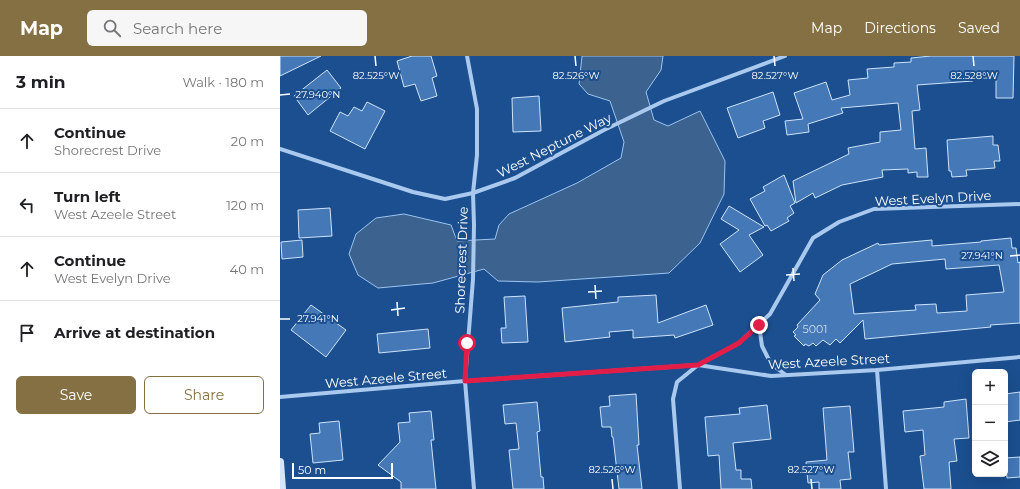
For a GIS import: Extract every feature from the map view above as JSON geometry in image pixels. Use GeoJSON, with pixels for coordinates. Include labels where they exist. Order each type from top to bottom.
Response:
{"type":"FeatureCollection","features":[{"type":"Feature","properties":{"kind":"street","name":"Shorecrest Drive"},"geometry":{"type":"LineString","coordinates":[[466,56],[476,109],[477,155],[473,193],[473,278],[465,381],[474,489]]}},
{"type":"Feature","properties":{"kind":"street","name":"West Neptune Way"},"geometry":{"type":"LineString","coordinates":[[280,149],[413,192],[445,199],[473,193],[515,178],[604,130],[664,101],[777,57],[785,56]]}},
{"type":"Feature","properties":{"kind":"street","name":"West Evelyn Drive"},"geometry":{"type":"LineString","coordinates":[[698,365],[739,343],[770,314],[813,238],[839,222],[874,209],[1020,204]]}},
{"type":"Feature","properties":{"kind":"street"},"geometry":{"type":"LineString","coordinates":[[759,325],[762,346],[771,364],[786,375]]}},
{"type":"Feature","properties":{"kind":"street","name":"West Azeele Street"},"geometry":{"type":"LineString","coordinates":[[280,397],[465,381],[698,365],[771,376],[877,370],[1020,357]]}},
{"type":"Feature","properties":{"kind":"street"},"geometry":{"type":"LineString","coordinates":[[680,489],[673,399],[677,382],[698,365]]}},
{"type":"Feature","properties":{"kind":"street"},"geometry":{"type":"LineString","coordinates":[[877,370],[886,489]]}},
{"type":"Feature","properties":{"kind":"street"},"geometry":{"type":"LineString","coordinates":[[280,462],[282,489]]}},
{"type":"Feature","properties":{"kind":"water"},"geometry":{"type":"Polygon","coordinates":[[[582,56],[663,56],[661,70],[646,92],[654,120],[668,126],[700,111],[725,161],[724,194],[700,243],[669,273],[538,282],[498,281],[484,269],[433,283],[378,288],[358,275],[349,254],[356,234],[376,218],[404,214],[451,225],[457,241],[495,239],[499,225],[509,214],[577,183],[621,158],[624,142],[610,101],[588,94],[579,84],[582,56]]]}},
{"type":"Feature","properties":{"kind":"building"},"geometry":{"type":"Polygon","coordinates":[[[280,56],[321,56],[280,76],[280,56]]]}},
{"type":"Feature","properties":{"kind":"building"},"geometry":{"type":"Polygon","coordinates":[[[412,56],[431,56],[437,76],[432,78],[437,96],[421,101],[415,84],[404,87],[397,61],[412,56]]]}},
{"type":"Feature","properties":{"kind":"building"},"geometry":{"type":"Polygon","coordinates":[[[931,56],[1014,56],[1013,98],[996,98],[996,78],[973,78],[973,81],[917,85],[920,110],[912,111],[915,149],[926,148],[928,177],[917,177],[917,172],[908,173],[908,169],[882,170],[883,177],[842,185],[815,198],[813,193],[796,203],[793,181],[849,154],[848,148],[880,142],[880,132],[901,130],[898,103],[841,108],[843,113],[808,124],[809,132],[787,135],[785,121],[803,119],[794,93],[826,82],[832,100],[850,95],[848,80],[868,78],[867,69],[894,67],[894,63],[911,62],[911,58],[931,56]]]}},
{"type":"Feature","properties":{"kind":"building"},"geometry":{"type":"Polygon","coordinates":[[[327,70],[341,88],[308,115],[294,96],[327,70]]]}},
{"type":"Feature","properties":{"kind":"building"},"geometry":{"type":"Polygon","coordinates":[[[773,92],[780,115],[763,121],[765,128],[738,138],[727,108],[773,92]]]}},
{"type":"Feature","properties":{"kind":"building"},"geometry":{"type":"Polygon","coordinates":[[[539,96],[541,131],[513,132],[512,98],[539,96]]]}},
{"type":"Feature","properties":{"kind":"building"},"geometry":{"type":"Polygon","coordinates":[[[367,102],[385,111],[365,149],[330,131],[340,112],[348,116],[354,107],[362,111],[367,102]]]}},
{"type":"Feature","properties":{"kind":"building"},"geometry":{"type":"Polygon","coordinates":[[[993,136],[993,145],[998,145],[1000,161],[994,161],[995,168],[966,170],[967,176],[952,177],[951,171],[949,171],[947,140],[993,136]]]}},
{"type":"Feature","properties":{"kind":"building"},"geometry":{"type":"Polygon","coordinates":[[[784,175],[795,203],[790,206],[794,213],[787,218],[789,221],[771,231],[767,225],[765,226],[750,199],[765,191],[763,187],[784,175]]]}},
{"type":"Feature","properties":{"kind":"building"},"geometry":{"type":"Polygon","coordinates":[[[729,206],[764,227],[749,235],[763,255],[740,272],[720,244],[739,230],[721,219],[729,206]]]}},
{"type":"Feature","properties":{"kind":"building"},"geometry":{"type":"Polygon","coordinates":[[[330,208],[332,236],[299,238],[298,210],[330,208]]]}},
{"type":"Feature","properties":{"kind":"building"},"geometry":{"type":"Polygon","coordinates":[[[1011,238],[1012,248],[1016,248],[1018,263],[1020,262],[1020,323],[865,339],[863,320],[840,343],[836,339],[830,345],[823,340],[816,346],[813,343],[809,346],[805,344],[804,346],[794,336],[796,335],[793,332],[798,327],[797,325],[820,300],[815,294],[823,275],[842,260],[878,243],[879,245],[932,240],[932,246],[1011,238]],[[945,259],[892,264],[850,284],[854,314],[916,310],[915,305],[936,304],[937,313],[967,311],[966,295],[1004,292],[999,265],[946,269],[945,259]]]}},
{"type":"Feature","properties":{"kind":"building"},"geometry":{"type":"Polygon","coordinates":[[[302,240],[303,257],[282,259],[281,242],[302,240]]]}},
{"type":"Feature","properties":{"kind":"building"},"geometry":{"type":"Polygon","coordinates":[[[656,295],[658,323],[706,305],[713,325],[675,338],[674,335],[633,338],[633,330],[609,332],[610,337],[565,342],[562,308],[618,302],[618,297],[656,295]]]}},
{"type":"Feature","properties":{"kind":"building"},"geometry":{"type":"Polygon","coordinates":[[[525,296],[528,342],[502,343],[501,328],[506,328],[504,297],[525,296]]]}},
{"type":"Feature","properties":{"kind":"building"},"geometry":{"type":"Polygon","coordinates":[[[311,305],[346,330],[326,357],[291,330],[311,305]]]}},
{"type":"Feature","properties":{"kind":"building"},"geometry":{"type":"Polygon","coordinates":[[[428,329],[430,348],[379,353],[377,334],[428,329]]]}},
{"type":"Feature","properties":{"kind":"building"},"geometry":{"type":"Polygon","coordinates":[[[1020,392],[1020,420],[1008,422],[1008,394],[1020,392]]]}},
{"type":"Feature","properties":{"kind":"building"},"geometry":{"type":"Polygon","coordinates":[[[636,394],[639,445],[637,445],[642,489],[619,489],[611,427],[602,427],[600,407],[610,406],[609,396],[636,394]]]}},
{"type":"Feature","properties":{"kind":"building"},"geometry":{"type":"Polygon","coordinates":[[[966,399],[969,438],[954,439],[957,461],[949,462],[951,489],[924,489],[920,456],[925,455],[923,430],[905,432],[903,411],[944,407],[944,402],[966,399]]]}},
{"type":"Feature","properties":{"kind":"building"},"geometry":{"type":"Polygon","coordinates":[[[537,402],[540,431],[537,432],[541,477],[543,477],[544,489],[513,489],[509,450],[519,449],[516,423],[505,424],[503,405],[537,402]]]}},
{"type":"Feature","properties":{"kind":"building"},"geometry":{"type":"Polygon","coordinates":[[[767,405],[771,439],[733,443],[736,470],[741,470],[741,479],[751,479],[752,489],[721,489],[719,455],[708,456],[705,417],[740,414],[739,408],[767,405]]]}},
{"type":"Feature","properties":{"kind":"building"},"geometry":{"type":"Polygon","coordinates":[[[850,406],[854,452],[848,452],[851,479],[840,480],[841,489],[819,489],[819,482],[808,483],[806,462],[827,460],[823,408],[850,406]]]}},
{"type":"Feature","properties":{"kind":"building"},"geometry":{"type":"Polygon","coordinates":[[[431,411],[434,440],[431,440],[436,489],[401,489],[401,482],[378,465],[400,442],[398,423],[410,422],[409,413],[431,411]]]}},
{"type":"Feature","properties":{"kind":"building"},"geometry":{"type":"Polygon","coordinates":[[[339,421],[343,460],[313,463],[310,434],[320,433],[319,423],[339,421]]]}},
{"type":"Feature","properties":{"kind":"building"},"geometry":{"type":"Polygon","coordinates":[[[1020,457],[1020,477],[1007,478],[1008,458],[1020,457]]]}},
{"type":"Feature","properties":{"kind":"route"},"geometry":{"type":"LineString","coordinates":[[467,343],[465,381],[698,365],[739,343],[759,325]]}}]}
